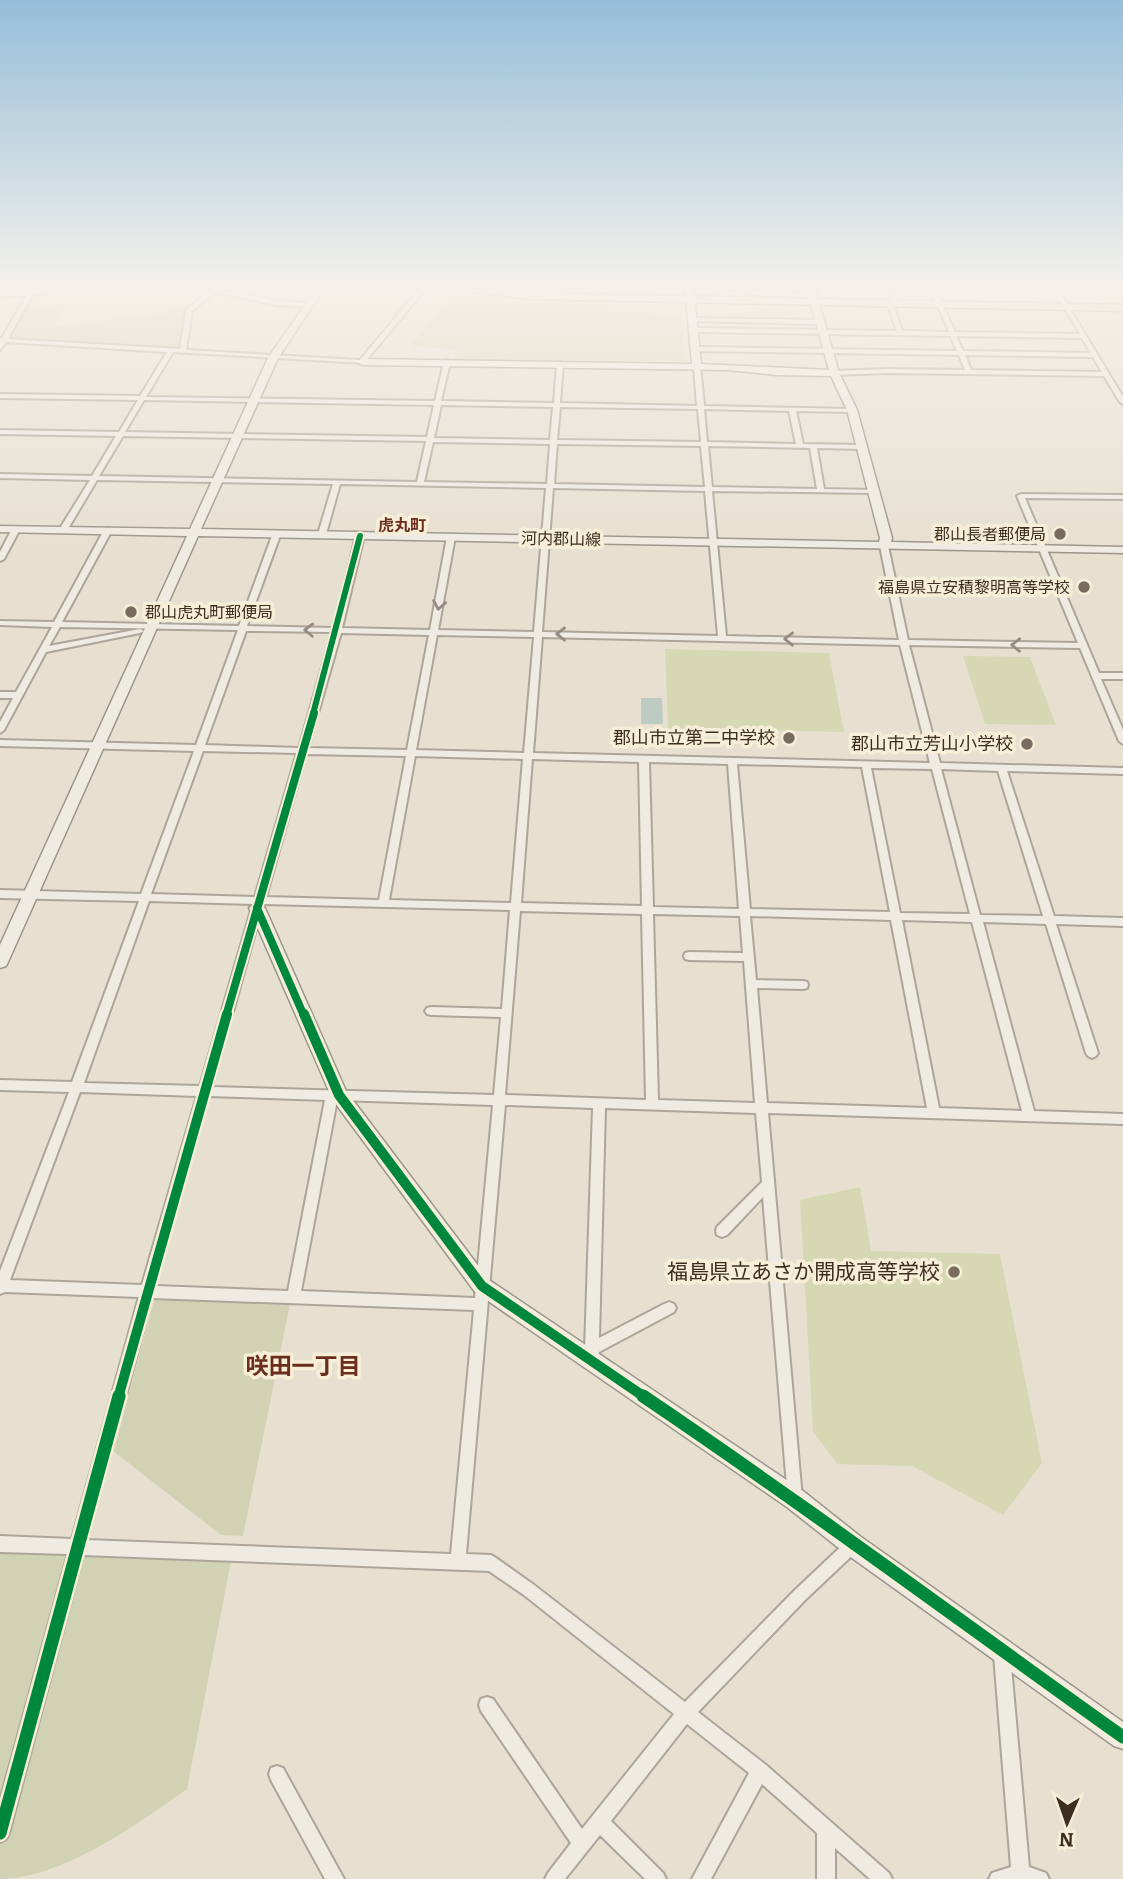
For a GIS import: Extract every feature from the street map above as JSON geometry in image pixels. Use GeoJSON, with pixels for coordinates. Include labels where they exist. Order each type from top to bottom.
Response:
{"type":"FeatureCollection","features":[{"type":"Feature","properties":{"kind":"street"},"geometry":{"type":"LineString","coordinates":[[63,530],[157,374]]}},
{"type":"Feature","properties":{"kind":"street"},"geometry":{"type":"LineString","coordinates":[[0,961],[266,374]]}},
{"type":"Feature","properties":{"kind":"street"},"geometry":{"type":"LineString","coordinates":[[420,484],[444,374]]}},
{"type":"Feature","properties":{"kind":"street"},"geometry":{"type":"LineString","coordinates":[[458,1561],[560,374]]}},
{"type":"Feature","properties":{"kind":"street"},"geometry":{"type":"LineString","coordinates":[[698,374],[722,638]]}},
{"type":"Feature","properties":{"kind":"street"},"geometry":{"type":"LineString","coordinates":[[834,374],[852,410],[863,447],[886,538],[884,546],[909,667],[1028,1116]]}},
{"type":"Feature","properties":{"kind":"street"},"geometry":{"type":"LineString","coordinates":[[1085,374],[1106,374],[1123,402]]}},
{"type":"Feature","properties":{"kind":"street"},"geometry":{"type":"LineString","coordinates":[[0,396],[852,410]]}},
{"type":"Feature","properties":{"kind":"street"},"geometry":{"type":"LineString","coordinates":[[792,410],[800,446]]}},
{"type":"Feature","properties":{"kind":"street"},"geometry":{"type":"LineString","coordinates":[[0,432],[863,447]]}},
{"type":"Feature","properties":{"kind":"street"},"geometry":{"type":"LineString","coordinates":[[813,446],[821,491]]}},
{"type":"Feature","properties":{"kind":"street"},"geometry":{"type":"LineString","coordinates":[[0,476],[874,492]]}},
{"type":"Feature","properties":{"kind":"street"},"geometry":{"type":"LineString","coordinates":[[322,534],[337,482]]}},
{"type":"Feature","properties":{"kind":"street"},"geometry":{"type":"LineString","coordinates":[[1123,496],[1021,496],[1123,741]]}},
{"type":"Feature","properties":{"kind":"street","name":"河内郡山線"},"geometry":{"type":"LineString","coordinates":[[0,528],[1123,550]]}},
{"type":"Feature","properties":{"kind":"street"},"geometry":{"type":"LineString","coordinates":[[0,559],[16,529]]}},
{"type":"Feature","properties":{"kind":"street"},"geometry":{"type":"LineString","coordinates":[[0,730],[108,530]]}},
{"type":"Feature","properties":{"kind":"street"},"geometry":{"type":"LineString","coordinates":[[277,533],[76,1088],[0,1287],[294,1295],[481,1295]]}},
{"type":"Feature","properties":{"kind":"street"},"geometry":{"type":"LineString","coordinates":[[0,1833],[147,1291],[337,631],[360,536]]}},
{"type":"Feature","properties":{"kind":"street"},"geometry":{"type":"LineString","coordinates":[[384,902],[451,537]]}},
{"type":"Feature","properties":{"kind":"street"},"geometry":{"type":"LineString","coordinates":[[0,623],[1084,646]]}},
{"type":"Feature","properties":{"kind":"street"},"geometry":{"type":"LineString","coordinates":[[44,650],[151,628]]}},
{"type":"Feature","properties":{"kind":"street"},"geometry":{"type":"LineString","coordinates":[[1096,676],[1123,676]]}},
{"type":"Feature","properties":{"kind":"street"},"geometry":{"type":"LineString","coordinates":[[0,695],[19,695]]}},
{"type":"Feature","properties":{"kind":"street"},"geometry":{"type":"LineString","coordinates":[[0,743],[1123,771]]}},
{"type":"Feature","properties":{"kind":"street"},"geometry":{"type":"LineString","coordinates":[[644,759],[652,1105]]}},
{"type":"Feature","properties":{"kind":"street"},"geometry":{"type":"LineString","coordinates":[[732,761],[795,1499]]}},
{"type":"Feature","properties":{"kind":"street"},"geometry":{"type":"LineString","coordinates":[[866,765],[934,1113]]}},
{"type":"Feature","properties":{"kind":"street"},"geometry":{"type":"LineString","coordinates":[[1002,769],[1092,1053]]}},
{"type":"Feature","properties":{"kind":"street"},"geometry":{"type":"LineString","coordinates":[[0,894],[258,904],[384,902],[1123,922]]}},
{"type":"Feature","properties":{"kind":"street"},"geometry":{"type":"LineString","coordinates":[[258,904],[336,1095],[481,1295],[592,1355],[1123,1737]]}},
{"type":"Feature","properties":{"kind":"street"},"geometry":{"type":"LineString","coordinates":[[689,956],[748,957]]}},
{"type":"Feature","properties":{"kind":"street"},"geometry":{"type":"LineString","coordinates":[[750,984],[803,985]]}},
{"type":"Feature","properties":{"kind":"street"},"geometry":{"type":"LineString","coordinates":[[431,1011],[507,1013]]}},
{"type":"Feature","properties":{"kind":"street"},"geometry":{"type":"LineString","coordinates":[[0,1085],[1123,1119]]}},
{"type":"Feature","properties":{"kind":"street"},"geometry":{"type":"LineString","coordinates":[[294,1295],[336,1095]]}},
{"type":"Feature","properties":{"kind":"street"},"geometry":{"type":"LineString","coordinates":[[592,1355],[599,1104]]}},
{"type":"Feature","properties":{"kind":"street"},"geometry":{"type":"LineString","coordinates":[[722,1231],[767,1185]]}},
{"type":"Feature","properties":{"kind":"street"},"geometry":{"type":"LineString","coordinates":[[592,1355],[669,1308]]}},
{"type":"Feature","properties":{"kind":"street"},"geometry":{"type":"LineString","coordinates":[[0,1544],[491,1563],[760,1771],[883,1879]]}},
{"type":"Feature","properties":{"kind":"street"},"geometry":{"type":"LineString","coordinates":[[554,1879],[686,1713],[800,1595],[853,1545]]}},
{"type":"Feature","properties":{"kind":"street"},"geometry":{"type":"LineString","coordinates":[[1002,1649],[1020,1876]]}},
{"type":"Feature","properties":{"kind":"street"},"geometry":{"type":"LineString","coordinates":[[487,1705],[582,1843]]}},
{"type":"Feature","properties":{"kind":"street"},"geometry":{"type":"LineString","coordinates":[[701,1879],[760,1771]]}},
{"type":"Feature","properties":{"kind":"street"},"geometry":{"type":"LineString","coordinates":[[277,1774],[335,1879]]}},
{"type":"Feature","properties":{"kind":"street"},"geometry":{"type":"LineString","coordinates":[[600,1822],[657,1879]]}},
{"type":"Feature","properties":{"kind":"street"},"geometry":{"type":"LineString","coordinates":[[826,1830],[826,1879]]}},
{"type":"Feature","properties":{"kind":"street"},"geometry":{"type":"LineString","coordinates":[[998,1879],[1020,1876],[1040,1879]]}},
{"type":"Feature","properties":{"kind":"green space"},"geometry":{"type":"Polygon","coordinates":[[[665,649],[829,653],[844,732],[668,729],[665,649]]]}},
{"type":"Feature","properties":{"kind":"green space"},"geometry":{"type":"Polygon","coordinates":[[[963,656],[1030,657],[1056,725],[985,724],[963,656]]]}},
{"type":"Feature","properties":{"kind":"green space"},"geometry":{"type":"Polygon","coordinates":[[[860,1187],[871,1251],[1000,1254],[1042,1463],[1003,1515],[912,1466],[837,1464],[813,1431],[800,1200],[860,1187]]]}},
{"type":"Feature","properties":{"kind":"green space"},"geometry":{"type":"Polygon","coordinates":[[[156,1294],[291,1299],[243,1536],[221,1535],[113,1451],[156,1294]]]}},
{"type":"Feature","properties":{"kind":"green space"},"geometry":{"type":"Polygon","coordinates":[[[0,1551],[231,1561],[187,1789],[122,1833],[73,1860],[24,1877],[0,1879],[0,1551]]]}},
{"type":"Feature","properties":{"kind":"shaded area"},"geometry":{"type":"Polygon","coordinates":[[[641,698],[662,698],[663,724],[641,724],[641,698]]]}},
{"type":"Feature","properties":{"kind":"cycle path"},"geometry":{"type":"LineString","coordinates":[[0,1833],[147,1291],[337,631],[360,536]]}},
{"type":"Feature","properties":{"kind":"cycle path"},"geometry":{"type":"LineString","coordinates":[[257,908],[339,1095],[482,1286],[795,1499],[853,1545],[1123,1737]]}},
{"type":"Feature","properties":{"kind":"place","name":"郡山長者郵便局"},"geometry":{"type":"Point","coordinates":[1060,534]}},
{"type":"Feature","properties":{"kind":"place","name":"福島県立安積黎明高等学校"},"geometry":{"type":"Point","coordinates":[1084,587]}},
{"type":"Feature","properties":{"kind":"place","name":"郡山虎丸町郵便局"},"geometry":{"type":"Point","coordinates":[131,612]}},
{"type":"Feature","properties":{"kind":"place","name":"郡山市立第二中学校"},"geometry":{"type":"Point","coordinates":[789,738]}},
{"type":"Feature","properties":{"kind":"place","name":"郡山市立芳山小学校"},"geometry":{"type":"Point","coordinates":[1027,744]}},
{"type":"Feature","properties":{"kind":"place","name":"福島県立あさか開成高等学校"},"geometry":{"type":"Point","coordinates":[954,1272]}},
{"type":"Feature","properties":{"kind":"district","name":"虎丸町"},"geometry":{"type":"Point","coordinates":[402,525]}},
{"type":"Feature","properties":{"kind":"district","name":"咲田一丁目"},"geometry":{"type":"Point","coordinates":[303,1366]}}]}
